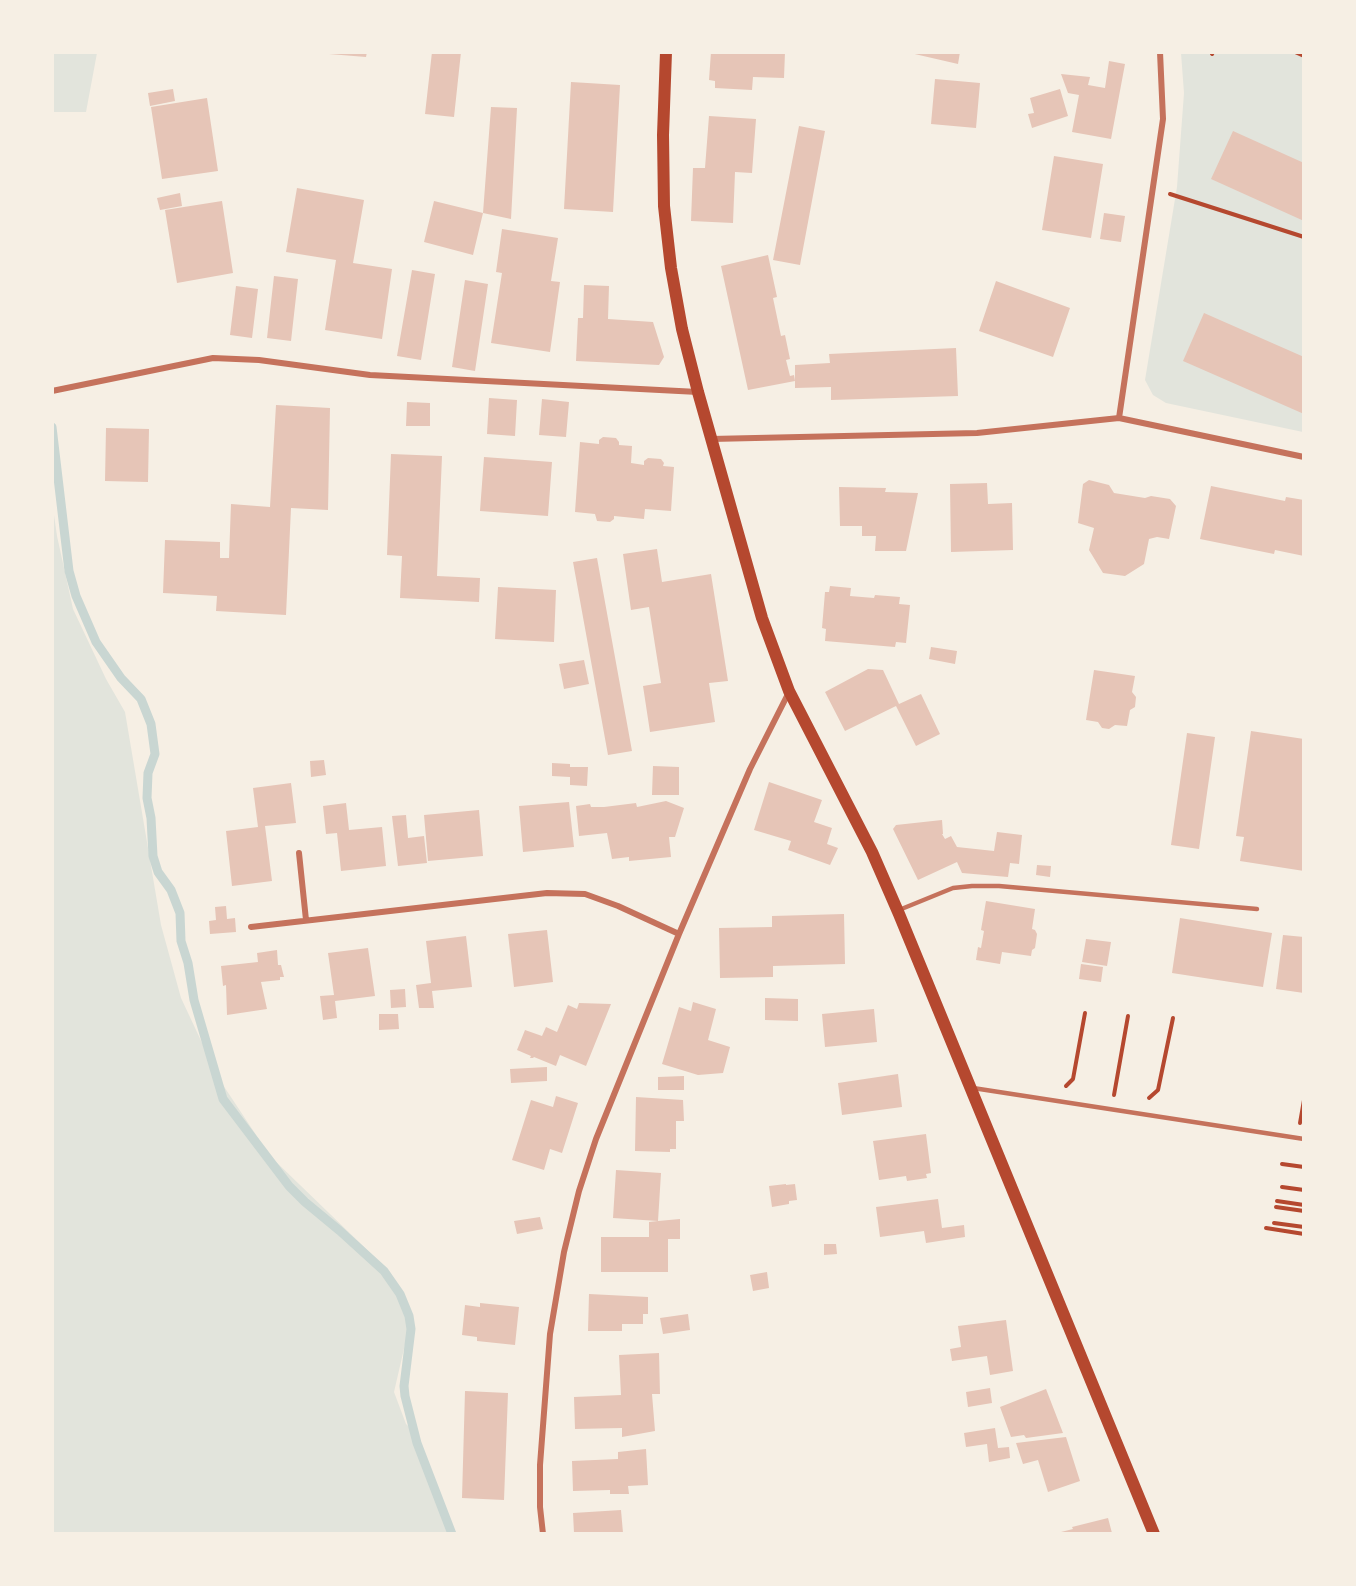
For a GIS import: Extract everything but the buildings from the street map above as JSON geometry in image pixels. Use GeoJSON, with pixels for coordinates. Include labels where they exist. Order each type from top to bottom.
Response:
{"type":"FeatureCollection","features":[{"type":"Feature","properties":{"kind":"main road"},"geometry":{"type":"LineString","coordinates":[[666,52],[663,135],[664,206],[671,268],[682,329],[698,392],[762,618],[789,692],[872,852],[1154,1533]]}},
{"type":"Feature","properties":{"kind":"street"},"geometry":{"type":"LineString","coordinates":[[1119,418],[1163,120],[1160,52]]}},
{"type":"Feature","properties":{"kind":"street"},"geometry":{"type":"LineString","coordinates":[[52,391],[213,358],[259,360],[370,375],[698,392]]}},
{"type":"Feature","properties":{"kind":"street"},"geometry":{"type":"LineString","coordinates":[[711,439],[977,433],[1119,418],[1304,457]]}},
{"type":"Feature","properties":{"kind":"street"},"geometry":{"type":"LineString","coordinates":[[543,1533],[540,1497],[542,1423],[550,1334],[564,1252],[579,1191],[596,1138],[680,934],[750,769],[789,692]]}},
{"type":"Feature","properties":{"kind":"street"},"geometry":{"type":"LineString","coordinates":[[299,853],[306,920]]}},
{"type":"Feature","properties":{"kind":"street"},"geometry":{"type":"LineString","coordinates":[[251,927],[547,893],[585,894],[680,934]]}},
{"type":"Feature","properties":{"kind":"lane"},"geometry":{"type":"LineString","coordinates":[[897,911],[953,888],[972,886],[999,886],[1257,909]]}},
{"type":"Feature","properties":{"kind":"lane"},"geometry":{"type":"LineString","coordinates":[[970,1087],[1304,1139]]}},
{"type":"Feature","properties":{"kind":"path"},"geometry":{"type":"LineString","coordinates":[[1295,52],[1304,56]]}},
{"type":"Feature","properties":{"kind":"path"},"geometry":{"type":"LineString","coordinates":[[1153,188],[1304,237]]}},
{"type":"Feature","properties":{"kind":"path"},"geometry":{"type":"LineString","coordinates":[[1053,1100],[1073,1079],[1084,1013]]}},
{"type":"Feature","properties":{"kind":"path"},"geometry":{"type":"LineString","coordinates":[[1112,1108],[1128,1016]]}},
{"type":"Feature","properties":{"kind":"path"},"geometry":{"type":"LineString","coordinates":[[1132,1111],[1158,1090],[1173,1018]]}},
{"type":"Feature","properties":{"kind":"path"},"geometry":{"type":"LineString","coordinates":[[1282,1164],[1304,1167]]}},
{"type":"Feature","properties":{"kind":"path"},"geometry":{"type":"LineString","coordinates":[[1281,1186],[1304,1190]]}},
{"type":"Feature","properties":{"kind":"path"},"geometry":{"type":"LineString","coordinates":[[1277,1201],[1304,1205]]}},
{"type":"Feature","properties":{"kind":"path"},"geometry":{"type":"LineString","coordinates":[[1276,1207],[1304,1211]]}},
{"type":"Feature","properties":{"kind":"path"},"geometry":{"type":"LineString","coordinates":[[1274,1223],[1304,1227]]}},
{"type":"Feature","properties":{"kind":"path"},"geometry":{"type":"LineString","coordinates":[[1266,1228],[1304,1234]]}},
{"type":"Feature","properties":{"kind":"shaded area"},"geometry":{"type":"Polygon","coordinates":[[[52,53],[97,53],[86,112],[53,112],[52,53]]]}},
{"type":"Feature","properties":{"kind":"shaded area"},"geometry":{"type":"Polygon","coordinates":[[[1181,53],[1303,53],[1303,432],[1166,403],[1153,395],[1145,380],[1177,187],[1184,93],[1181,53]]]}},
{"type":"Feature","properties":{"kind":"shaded area"},"geometry":{"type":"Polygon","coordinates":[[[52,501],[73,609],[106,679],[125,712],[161,925],[181,998],[219,1079],[270,1156],[389,1271],[404,1294],[409,1327],[394,1392],[406,1424],[419,1436],[449,1529],[448,1533],[53,1533],[52,501]]]}},
{"type":"Feature","properties":{"kind":"waterway"},"geometry":{"type":"LineString","coordinates":[[52,427],[69,571],[76,596],[96,642],[121,678],[141,699],[151,724],[155,754],[148,773],[147,798],[151,818],[153,856],[158,872],[171,890],[180,913],[181,941],[188,963],[194,1000],[223,1099],[289,1186],[384,1271],[400,1294],[409,1316],[411,1329],[404,1386],[405,1396],[417,1443],[452,1534]]}}]}
